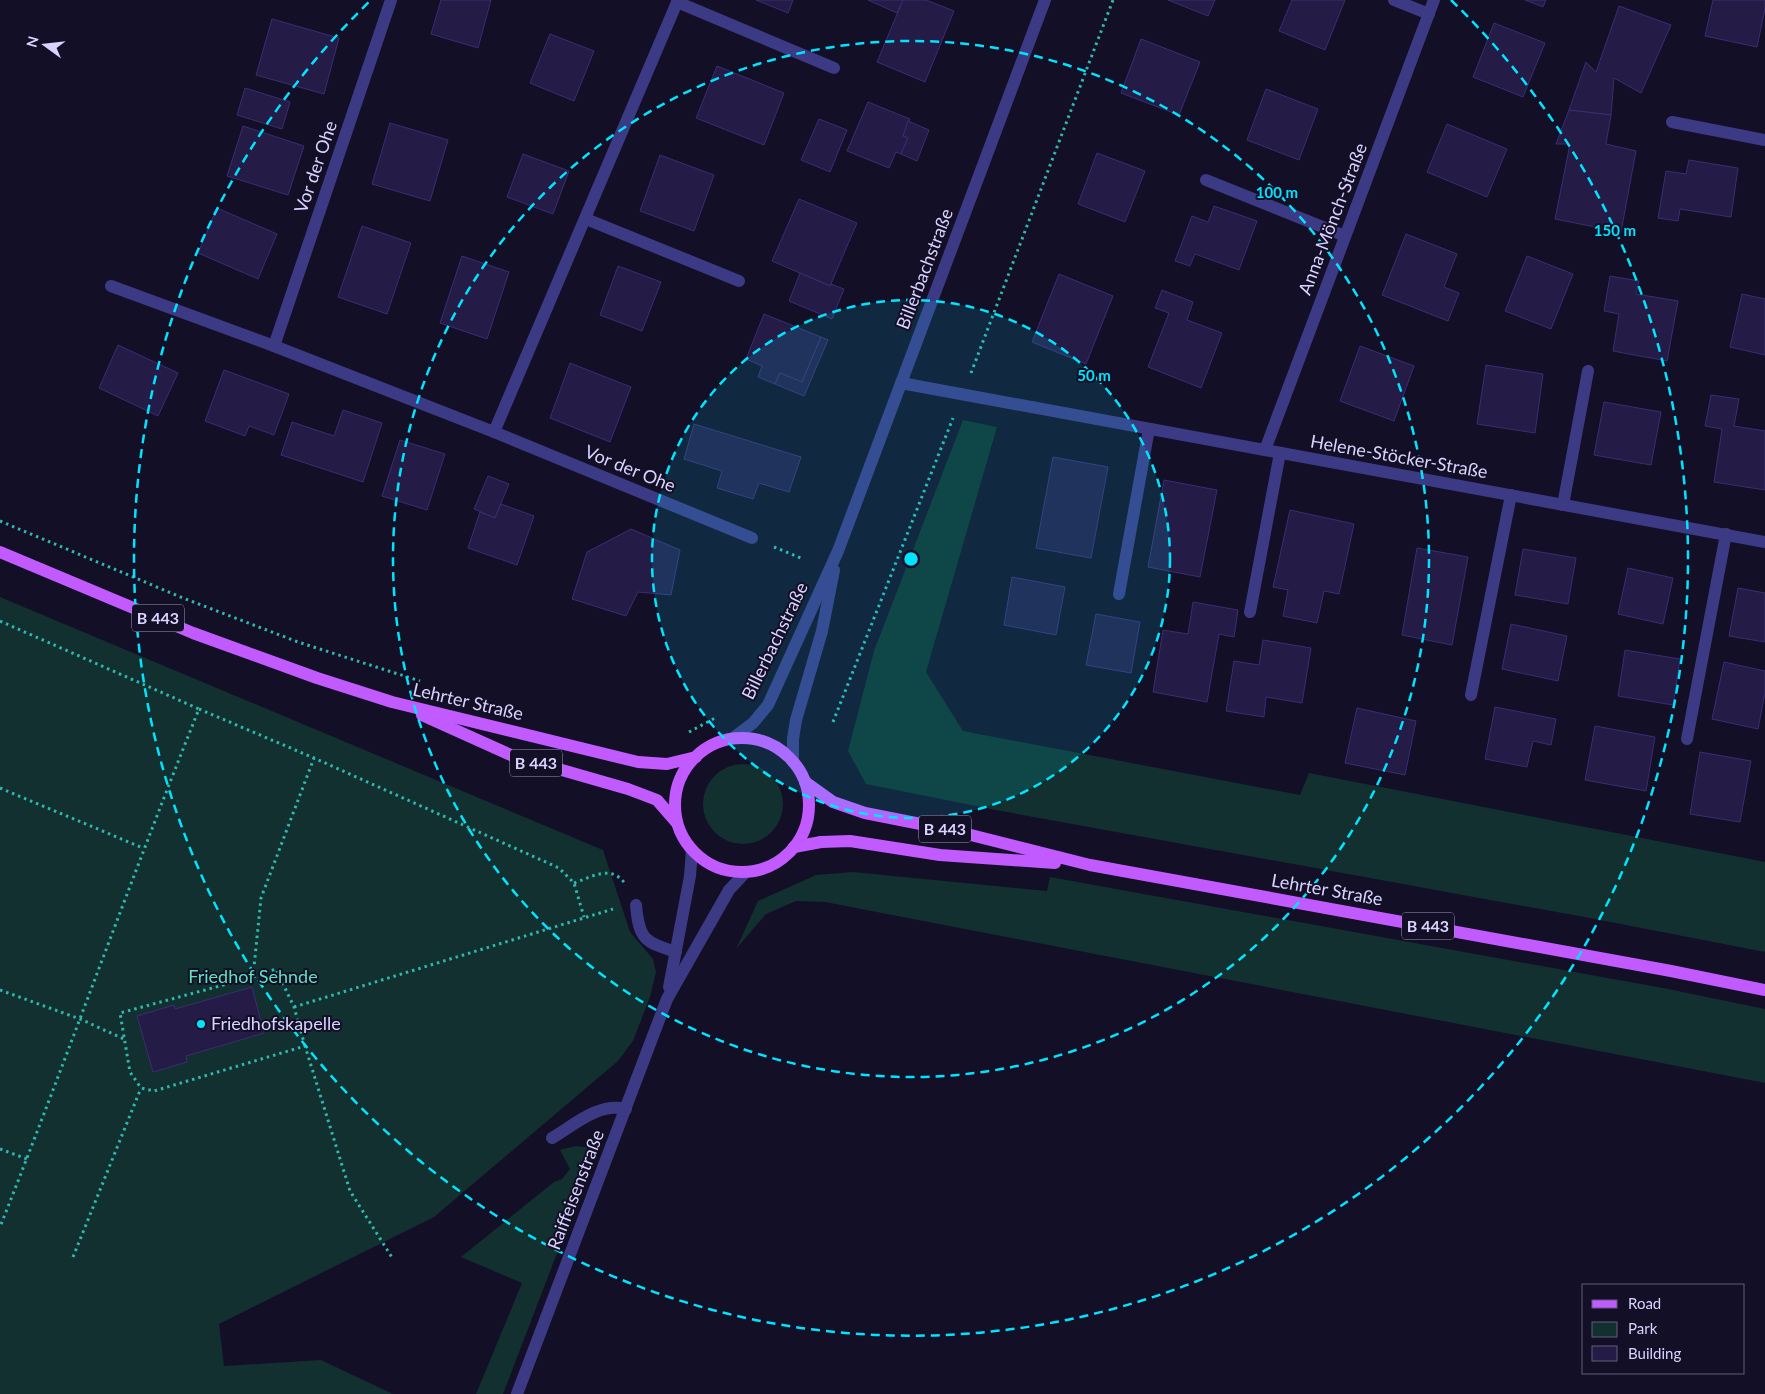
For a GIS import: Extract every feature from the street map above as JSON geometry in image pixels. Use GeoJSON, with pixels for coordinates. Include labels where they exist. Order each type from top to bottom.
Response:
{"type":"FeatureCollection","features":[{"type":"Feature","properties":{"kind":"main road","name":"B 443"},"geometry":{"type":"LineString","coordinates":[[0,552],[193,633],[317,678],[392,702]]}},
{"type":"Feature","properties":{"kind":"main road","name":"Lehrter Straße"},"geometry":{"type":"LineString","coordinates":[[392,702],[638,762],[667,764],[696,757]]}},
{"type":"Feature","properties":{"kind":"main road","name":"Lehrter Straße"},"geometry":{"type":"LineString","coordinates":[[392,702],[513,756],[628,789],[657,800],[678,823]]}},
{"type":"Feature","properties":{"kind":"main road"},"geometry":{"type":"LineString","coordinates":[[733,738],[755,739],[776,747],[793,762],[805,782],[809,805],[806,827],[794,847],[781,860],[764,869],[745,872],[726,870],[707,863],[692,850],[683,837],[678,823],[675,805],[678,787],[685,771],[696,757],[719,742],[733,738]]}},
{"type":"Feature","properties":{"kind":"main road","name":"Lehrter Straße"},"geometry":{"type":"LineString","coordinates":[[805,782],[833,802],[865,813],[950,830],[1090,865],[1671,971],[1765,990]]}},
{"type":"Feature","properties":{"kind":"main road","name":"Lehrter Straße"},"geometry":{"type":"LineString","coordinates":[[794,847],[821,842],[850,842],[940,855],[1090,865]]}},
{"type":"Feature","properties":{"kind":"street","name":"Vor der Ohe"},"geometry":{"type":"LineString","coordinates":[[274,346],[391,0]]}},
{"type":"Feature","properties":{"kind":"street","name":"Billerbachstraße"},"geometry":{"type":"LineString","coordinates":[[733,738],[753,723],[768,705],[838,551],[1045,0]]}},
{"type":"Feature","properties":{"kind":"street"},"geometry":{"type":"LineString","coordinates":[[1394,0],[1429,14]]}},
{"type":"Feature","properties":{"kind":"street","name":"Anna-Mönch-Straße"},"geometry":{"type":"LineString","coordinates":[[1264,450],[1434,0]]}},
{"type":"Feature","properties":{"kind":"street"},"geometry":{"type":"LineString","coordinates":[[494,432],[678,1],[834,68]]}},
{"type":"Feature","properties":{"kind":"street"},"geometry":{"type":"LineString","coordinates":[[1672,122],[1765,140]]}},
{"type":"Feature","properties":{"kind":"street"},"geometry":{"type":"LineString","coordinates":[[1206,180],[1345,236]]}},
{"type":"Feature","properties":{"kind":"street"},"geometry":{"type":"LineString","coordinates":[[586,219],[739,281]]}},
{"type":"Feature","properties":{"kind":"street","name":"Vor der Ohe"},"geometry":{"type":"LineString","coordinates":[[112,286],[274,346],[494,432],[752,538]]}},
{"type":"Feature","properties":{"kind":"street"},"geometry":{"type":"LineString","coordinates":[[1563,505],[1588,371]]}},
{"type":"Feature","properties":{"kind":"street","name":"Helene-Stöcker-Straße"},"geometry":{"type":"LineString","coordinates":[[901,383],[1765,542]]}},
{"type":"Feature","properties":{"kind":"street"},"geometry":{"type":"LineString","coordinates":[[1119,594],[1149,429]]}},
{"type":"Feature","properties":{"kind":"street"},"geometry":{"type":"LineString","coordinates":[[1250,612],[1280,453]]}},
{"type":"Feature","properties":{"kind":"street"},"geometry":{"type":"LineString","coordinates":[[1471,695],[1511,495]]}},
{"type":"Feature","properties":{"kind":"street"},"geometry":{"type":"LineString","coordinates":[[1688,740],[1726,534]]}},
{"type":"Feature","properties":{"kind":"street","name":"Billerbachstraße"},"geometry":{"type":"LineString","coordinates":[[793,762],[793,739],[796,720],[822,631],[838,551]]}},
{"type":"Feature","properties":{"kind":"street","name":"Raiffeisenstraße"},"geometry":{"type":"LineString","coordinates":[[667,999],[690,876],[692,850]]}},
{"type":"Feature","properties":{"kind":"street","name":"Raiffeisenstraße"},"geometry":{"type":"LineString","coordinates":[[516,1394],[667,999],[728,890],[745,872]]}},
{"type":"Feature","properties":{"kind":"street"},"geometry":{"type":"LineString","coordinates":[[636,906],[637,919],[642,932],[652,944],[676,952]]}},
{"type":"Feature","properties":{"kind":"street"},"geometry":{"type":"LineString","coordinates":[[552,1138],[605,1108],[619,1107],[626,1109]]}},
{"type":"Feature","properties":{"kind":"path"},"geometry":{"type":"LineString","coordinates":[[833,722],[962,395],[1112,0]]}},
{"type":"Feature","properties":{"kind":"path"},"geometry":{"type":"LineString","coordinates":[[0,521],[183,598],[298,642],[420,681]]}},
{"type":"Feature","properties":{"kind":"path"},"geometry":{"type":"LineString","coordinates":[[752,538],[803,560]]}},
{"type":"Feature","properties":{"kind":"path"},"geometry":{"type":"LineString","coordinates":[[0,622],[314,758],[559,868],[574,883],[584,917]]}},
{"type":"Feature","properties":{"kind":"path"},"geometry":{"type":"LineString","coordinates":[[0,1227],[27,1160],[143,848],[199,709]]}},
{"type":"Feature","properties":{"kind":"path"},"geometry":{"type":"LineString","coordinates":[[682,735],[721,715]]}},
{"type":"Feature","properties":{"kind":"path"},"geometry":{"type":"LineString","coordinates":[[253,977],[261,898],[314,758]]}},
{"type":"Feature","properties":{"kind":"path"},"geometry":{"type":"LineString","coordinates":[[0,788],[143,848]]}},
{"type":"Feature","properties":{"kind":"path"},"geometry":{"type":"LineString","coordinates":[[294,1007],[584,917],[613,909],[636,906],[626,884],[620,876],[609,872],[574,883]]}},
{"type":"Feature","properties":{"kind":"path"},"geometry":{"type":"LineString","coordinates":[[305,1046],[154,1091],[141,1088],[130,1072],[120,1013],[276,969],[294,1007],[350,1191],[393,1259]]}},
{"type":"Feature","properties":{"kind":"path"},"geometry":{"type":"LineString","coordinates":[[0,990],[80,1019],[124,1039]]}},
{"type":"Feature","properties":{"kind":"path"},"geometry":{"type":"LineString","coordinates":[[73,1257],[141,1088]]}},
{"type":"Feature","properties":{"kind":"path"},"geometry":{"type":"LineString","coordinates":[[0,1149],[27,1160]]}},
{"type":"Feature","properties":{"kind":"green space"},"geometry":{"type":"Polygon","coordinates":[[[963,420],[997,427],[926,672],[963,731],[1300,795],[1309,773],[1765,862],[1765,952],[1595,919],[996,810],[866,784],[848,751],[874,651],[963,420]]]}},
{"type":"Feature","properties":{"kind":"green space","name":"Friedhof Sehnde"},"geometry":{"type":"Polygon","coordinates":[[[0,597],[603,850],[630,932],[653,959],[656,972],[650,997],[633,1041],[618,1061],[434,1217],[219,1324],[224,1366],[321,1360],[393,1394],[0,1394],[0,597]]]}},
{"type":"Feature","properties":{"kind":"green space"},"geometry":{"type":"Polygon","coordinates":[[[743,764],[758,767],[771,776],[780,789],[783,804],[780,819],[771,832],[758,841],[743,844],[728,841],[715,832],[706,819],[703,804],[706,789],[715,776],[728,767],[743,764]]]}},
{"type":"Feature","properties":{"kind":"green space"},"geometry":{"type":"Polygon","coordinates":[[[853,872],[1047,891],[1050,877],[1663,988],[1765,1009],[1765,1083],[825,902],[796,901],[766,914],[736,949],[758,901],[816,875],[853,872]]]}},
{"type":"Feature","properties":{"kind":"green space"},"geometry":{"type":"Polygon","coordinates":[[[575,1146],[593,1148],[589,1170],[503,1394],[476,1394],[522,1283],[461,1257],[554,1182],[562,1179],[570,1169],[560,1150],[575,1146]]]}},
{"type":"Feature","properties":{"kind":"building"},"geometry":{"type":"Polygon","coordinates":[[[441,0],[491,0],[478,48],[431,34],[441,0]]]}},
{"type":"Feature","properties":{"kind":"building"},"geometry":{"type":"Polygon","coordinates":[[[756,0],[793,0],[788,13],[756,0]]]}},
{"type":"Feature","properties":{"kind":"building"},"geometry":{"type":"Polygon","coordinates":[[[868,0],[903,0],[897,13],[868,0]]]}},
{"type":"Feature","properties":{"kind":"building"},"geometry":{"type":"Polygon","coordinates":[[[903,0],[926,0],[954,11],[925,82],[877,62],[903,0]]]}},
{"type":"Feature","properties":{"kind":"building"},"geometry":{"type":"Polygon","coordinates":[[[1168,0],[1215,0],[1208,16],[1168,0]]]}},
{"type":"Feature","properties":{"kind":"building"},"geometry":{"type":"Polygon","coordinates":[[[1292,0],[1345,0],[1325,50],[1279,31],[1292,0]]]}},
{"type":"Feature","properties":{"kind":"building"},"geometry":{"type":"Polygon","coordinates":[[[1525,0],[1546,0],[1543,7],[1525,0]]]}},
{"type":"Feature","properties":{"kind":"building"},"geometry":{"type":"Polygon","coordinates":[[[1713,0],[1765,0],[1765,9],[1757,47],[1705,36],[1713,0]]]}},
{"type":"Feature","properties":{"kind":"building"},"geometry":{"type":"Polygon","coordinates":[[[1619,6],[1671,25],[1641,93],[1614,78],[1611,115],[1569,110],[1586,62],[1596,72],[1619,6]]]}},
{"type":"Feature","properties":{"kind":"building"},"geometry":{"type":"Polygon","coordinates":[[[272,19],[339,38],[324,94],[256,75],[272,19]]]}},
{"type":"Feature","properties":{"kind":"building"},"geometry":{"type":"Polygon","coordinates":[[[1494,23],[1545,43],[1523,97],[1473,77],[1494,23]]]}},
{"type":"Feature","properties":{"kind":"building"},"geometry":{"type":"Polygon","coordinates":[[[550,34],[594,51],[574,101],[530,83],[550,34]]]}},
{"type":"Feature","properties":{"kind":"building"},"geometry":{"type":"Polygon","coordinates":[[[1141,39],[1200,62],[1179,115],[1121,93],[1141,39]]]}},
{"type":"Feature","properties":{"kind":"building"},"geometry":{"type":"Polygon","coordinates":[[[717,66],[784,93],[764,145],[696,118],[717,66]]]}},
{"type":"Feature","properties":{"kind":"building"},"geometry":{"type":"Polygon","coordinates":[[[245,88],[290,102],[282,129],[237,115],[245,88]]]}},
{"type":"Feature","properties":{"kind":"building"},"geometry":{"type":"Polygon","coordinates":[[[1266,89],[1318,109],[1299,160],[1247,140],[1266,89]]]}},
{"type":"Feature","properties":{"kind":"building"},"geometry":{"type":"Polygon","coordinates":[[[868,102],[910,119],[903,136],[908,138],[901,154],[896,152],[889,168],[847,151],[868,102]]]}},
{"type":"Feature","properties":{"kind":"building"},"geometry":{"type":"Polygon","coordinates":[[[1569,110],[1611,115],[1606,144],[1636,151],[1621,232],[1555,219],[1570,144],[1556,144],[1569,110]]]}},
{"type":"Feature","properties":{"kind":"building"},"geometry":{"type":"Polygon","coordinates":[[[819,119],[847,130],[830,172],[801,160],[819,119]]]}},
{"type":"Feature","properties":{"kind":"building"},"geometry":{"type":"Polygon","coordinates":[[[908,121],[929,130],[917,161],[901,154],[908,138],[903,136],[908,121]]]}},
{"type":"Feature","properties":{"kind":"building"},"geometry":{"type":"Polygon","coordinates":[[[390,123],[448,140],[430,201],[372,184],[390,123]]]}},
{"type":"Feature","properties":{"kind":"building"},"geometry":{"type":"Polygon","coordinates":[[[1447,124],[1507,149],[1487,197],[1427,172],[1447,124]]]}},
{"type":"Feature","properties":{"kind":"building"},"geometry":{"type":"Polygon","coordinates":[[[243,126],[304,146],[288,195],[227,176],[243,126]]]}},
{"type":"Feature","properties":{"kind":"building"},"geometry":{"type":"Polygon","coordinates":[[[1097,153],[1145,171],[1125,222],[1078,204],[1097,153]]]}},
{"type":"Feature","properties":{"kind":"building"},"geometry":{"type":"Polygon","coordinates":[[[523,154],[569,171],[553,214],[507,197],[523,154]]]}},
{"type":"Feature","properties":{"kind":"building"},"geometry":{"type":"Polygon","coordinates":[[[660,155],[714,175],[694,231],[640,211],[660,155]]]}},
{"type":"Feature","properties":{"kind":"building"},"geometry":{"type":"Polygon","coordinates":[[[1689,160],[1738,168],[1731,217],[1680,209],[1678,221],[1658,218],[1666,171],[1686,174],[1689,160]]]}},
{"type":"Feature","properties":{"kind":"building"},"geometry":{"type":"Polygon","coordinates":[[[799,199],[857,223],[830,286],[772,261],[799,199]]]}},
{"type":"Feature","properties":{"kind":"building"},"geometry":{"type":"Polygon","coordinates":[[[1214,206],[1257,221],[1239,270],[1195,254],[1190,266],[1175,261],[1192,216],[1208,222],[1214,206]]]}},
{"type":"Feature","properties":{"kind":"building"},"geometry":{"type":"Polygon","coordinates":[[[217,208],[277,234],[258,279],[198,253],[217,208]]]}},
{"type":"Feature","properties":{"kind":"building"},"geometry":{"type":"Polygon","coordinates":[[[362,226],[411,243],[387,314],[338,297],[362,226]]]}},
{"type":"Feature","properties":{"kind":"building"},"geometry":{"type":"Polygon","coordinates":[[[1406,234],[1457,254],[1444,287],[1459,293],[1448,321],[1382,295],[1406,234]]]}},
{"type":"Feature","properties":{"kind":"building"},"geometry":{"type":"Polygon","coordinates":[[[462,256],[509,272],[487,339],[440,323],[462,256]]]}},
{"type":"Feature","properties":{"kind":"building"},"geometry":{"type":"Polygon","coordinates":[[[1527,256],[1573,274],[1551,329],[1505,311],[1527,256]]]}},
{"type":"Feature","properties":{"kind":"building"},"geometry":{"type":"Polygon","coordinates":[[[618,266],[661,282],[642,331],[600,315],[618,266]]]}},
{"type":"Feature","properties":{"kind":"building"},"geometry":{"type":"Polygon","coordinates":[[[800,273],[830,286],[831,284],[844,289],[832,319],[789,301],[800,273]]]}},
{"type":"Feature","properties":{"kind":"building"},"geometry":{"type":"Polygon","coordinates":[[[1059,274],[1113,296],[1086,364],[1032,342],[1059,274]]]}},
{"type":"Feature","properties":{"kind":"building"},"geometry":{"type":"Polygon","coordinates":[[[1610,276],[1639,281],[1636,294],[1678,301],[1667,361],[1613,351],[1619,314],[1604,311],[1610,276]]]}},
{"type":"Feature","properties":{"kind":"building"},"geometry":{"type":"Polygon","coordinates":[[[1162,290],[1193,302],[1187,320],[1222,333],[1201,388],[1148,367],[1169,313],[1155,308],[1162,290]]]}},
{"type":"Feature","properties":{"kind":"building"},"geometry":{"type":"Polygon","coordinates":[[[1742,294],[1765,299],[1765,355],[1730,347],[1742,294]]]}},
{"type":"Feature","properties":{"kind":"building"},"geometry":{"type":"Polygon","coordinates":[[[764,314],[821,337],[802,382],[780,373],[775,384],[758,377],[762,366],[746,359],[764,314]]]}},
{"type":"Feature","properties":{"kind":"building"},"geometry":{"type":"Polygon","coordinates":[[[821,337],[828,340],[804,396],[775,384],[780,373],[802,382],[821,337]]]}},
{"type":"Feature","properties":{"kind":"building"},"geometry":{"type":"Polygon","coordinates":[[[118,345],[178,373],[158,416],[99,388],[118,345]]]}},
{"type":"Feature","properties":{"kind":"building"},"geometry":{"type":"Polygon","coordinates":[[[1360,346],[1414,366],[1394,421],[1340,401],[1360,346]]]}},
{"type":"Feature","properties":{"kind":"building"},"geometry":{"type":"Polygon","coordinates":[[[570,363],[631,387],[610,442],[550,418],[570,363]]]}},
{"type":"Feature","properties":{"kind":"building"},"geometry":{"type":"Polygon","coordinates":[[[1486,365],[1543,374],[1535,433],[1477,424],[1486,365]]]}},
{"type":"Feature","properties":{"kind":"building"},"geometry":{"type":"Polygon","coordinates":[[[224,370],[289,394],[274,435],[249,426],[245,436],[205,421],[224,370]]]}},
{"type":"Feature","properties":{"kind":"building"},"geometry":{"type":"Polygon","coordinates":[[[1711,395],[1739,399],[1734,426],[1765,431],[1765,490],[1714,482],[1722,429],[1705,426],[1711,395]]]}},
{"type":"Feature","properties":{"kind":"building"},"geometry":{"type":"Polygon","coordinates":[[[1604,402],[1661,412],[1651,465],[1594,455],[1604,402]]]}},
{"type":"Feature","properties":{"kind":"building"},"geometry":{"type":"Polygon","coordinates":[[[343,410],[382,423],[363,482],[281,455],[292,422],[334,436],[343,410]]]}},
{"type":"Feature","properties":{"kind":"building"},"geometry":{"type":"Polygon","coordinates":[[[694,424],[801,457],[789,492],[759,483],[753,499],[717,488],[722,471],[684,459],[694,424]]]}},
{"type":"Feature","properties":{"kind":"building"},"geometry":{"type":"Polygon","coordinates":[[[400,440],[445,454],[427,510],[382,496],[400,440]]]}},
{"type":"Feature","properties":{"kind":"building"},"geometry":{"type":"Polygon","coordinates":[[[1053,457],[1108,467],[1091,558],[1036,548],[1053,457]]]}},
{"type":"Feature","properties":{"kind":"building"},"geometry":{"type":"Polygon","coordinates":[[[488,476],[509,484],[495,518],[474,509],[488,476]]]}},
{"type":"Feature","properties":{"kind":"building"},"geometry":{"type":"Polygon","coordinates":[[[1164,480],[1217,490],[1200,577],[1148,567],[1164,480]]]}},
{"type":"Feature","properties":{"kind":"building"},"geometry":{"type":"Polygon","coordinates":[[[501,504],[534,516],[517,565],[468,548],[480,512],[495,518],[501,504]]]}},
{"type":"Feature","properties":{"kind":"building"},"geometry":{"type":"Polygon","coordinates":[[[1290,510],[1354,524],[1339,594],[1324,591],[1317,623],[1283,616],[1288,590],[1273,587],[1290,510]]]}},
{"type":"Feature","properties":{"kind":"building"},"geometry":{"type":"Polygon","coordinates":[[[631,529],[680,550],[671,595],[638,592],[626,616],[572,599],[587,552],[631,529]]]}},
{"type":"Feature","properties":{"kind":"building"},"geometry":{"type":"Polygon","coordinates":[[[1417,548],[1468,557],[1452,645],[1402,635],[1417,548]]]}},
{"type":"Feature","properties":{"kind":"building"},"geometry":{"type":"Polygon","coordinates":[[[1523,549],[1576,558],[1568,604],[1515,595],[1523,549]]]}},
{"type":"Feature","properties":{"kind":"building"},"geometry":{"type":"Polygon","coordinates":[[[1628,568],[1673,578],[1663,624],[1618,614],[1628,568]]]}},
{"type":"Feature","properties":{"kind":"building"},"geometry":{"type":"Polygon","coordinates":[[[1012,577],[1065,587],[1056,635],[1004,625],[1012,577]]]}},
{"type":"Feature","properties":{"kind":"building"},"geometry":{"type":"Polygon","coordinates":[[[1738,588],[1765,593],[1765,642],[1729,636],[1738,588]]]}},
{"type":"Feature","properties":{"kind":"building"},"geometry":{"type":"Polygon","coordinates":[[[1193,602],[1238,610],[1234,637],[1219,634],[1207,702],[1153,692],[1163,630],[1188,634],[1193,602]]]}},
{"type":"Feature","properties":{"kind":"building"},"geometry":{"type":"Polygon","coordinates":[[[1096,614],[1140,622],[1131,673],[1086,665],[1096,614]]]}},
{"type":"Feature","properties":{"kind":"building"},"geometry":{"type":"Polygon","coordinates":[[[1511,624],[1567,636],[1558,681],[1502,669],[1511,624]]]}},
{"type":"Feature","properties":{"kind":"building"},"geometry":{"type":"Polygon","coordinates":[[[1263,640],[1311,648],[1302,703],[1266,697],[1264,717],[1226,711],[1234,661],[1259,665],[1263,640]]]}},
{"type":"Feature","properties":{"kind":"building"},"geometry":{"type":"Polygon","coordinates":[[[1625,650],[1680,659],[1673,705],[1618,696],[1625,650]]]}},
{"type":"Feature","properties":{"kind":"building"},"geometry":{"type":"Polygon","coordinates":[[[1724,662],[1765,671],[1765,693],[1758,729],[1712,719],[1724,662]]]}},
{"type":"Feature","properties":{"kind":"building"},"geometry":{"type":"Polygon","coordinates":[[[1495,707],[1556,719],[1551,745],[1533,741],[1527,767],[1485,759],[1495,707]]]}},
{"type":"Feature","properties":{"kind":"building"},"geometry":{"type":"Polygon","coordinates":[[[1357,708],[1416,721],[1405,775],[1345,763],[1357,708]]]}},
{"type":"Feature","properties":{"kind":"building"},"geometry":{"type":"Polygon","coordinates":[[[1595,726],[1655,737],[1646,791],[1585,780],[1595,726]]]}},
{"type":"Feature","properties":{"kind":"building"},"geometry":{"type":"Polygon","coordinates":[[[1700,752],[1751,761],[1740,822],[1690,814],[1700,752]]]}},
{"type":"Feature","properties":{"kind":"building","name":"Friedhofskapelle"},"geometry":{"type":"Polygon","coordinates":[[[252,987],[264,1033],[186,1056],[187,1062],[153,1072],[137,1016],[174,1005],[175,1009],[252,987]]]}},
{"type":"Feature","properties":{"kind":"place","name":"Friedhofskapelle"},"geometry":{"type":"Point","coordinates":[201,1024]}}]}
